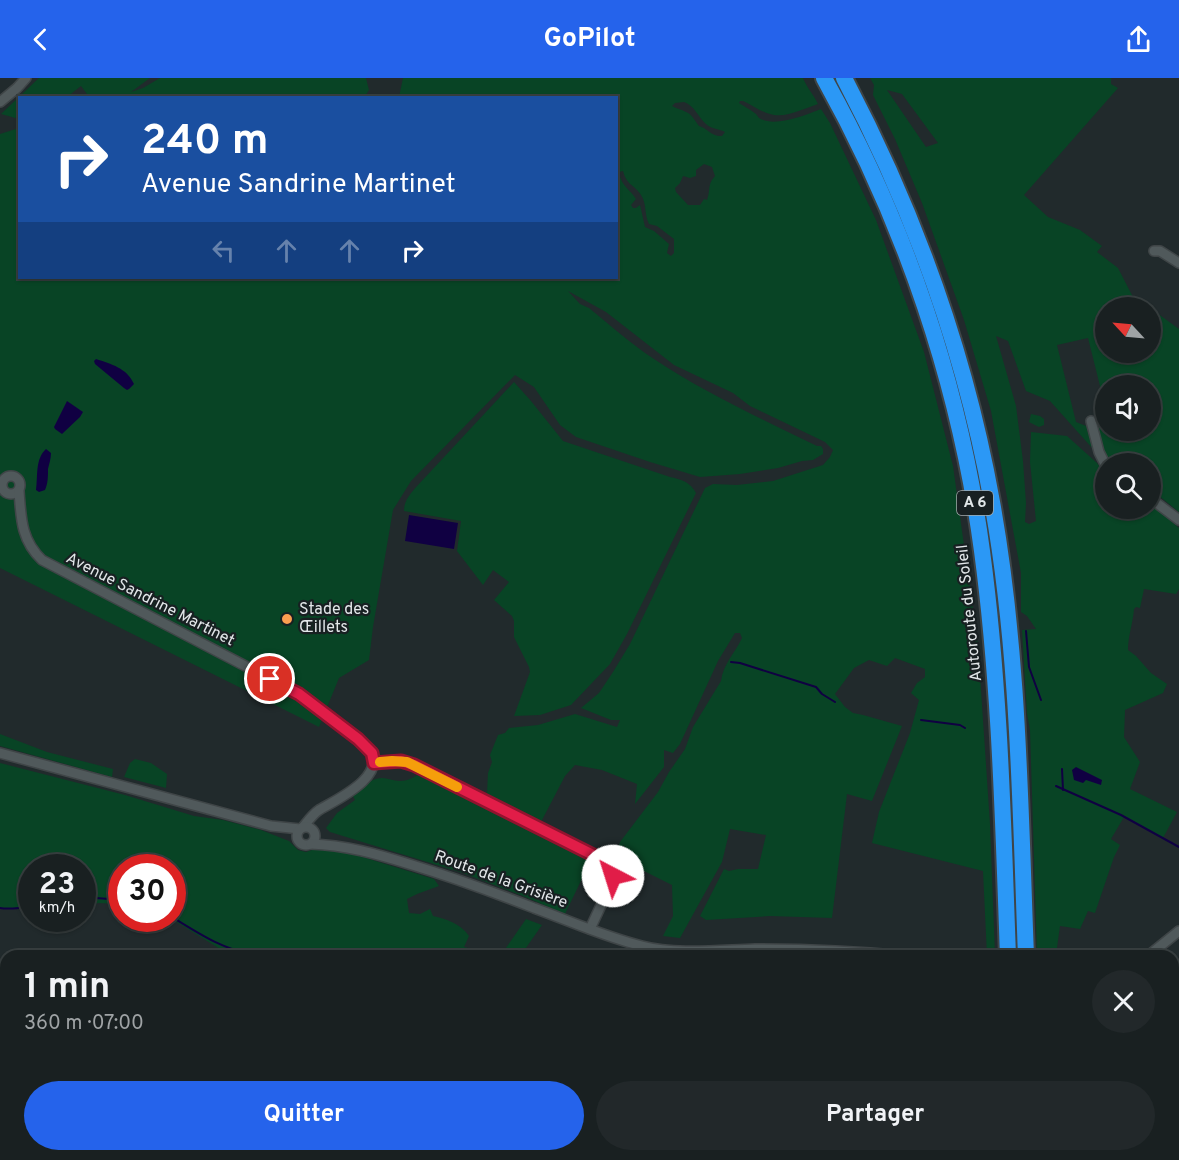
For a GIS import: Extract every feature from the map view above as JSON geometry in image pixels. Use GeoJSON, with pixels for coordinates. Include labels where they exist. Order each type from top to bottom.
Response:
{"type":"FeatureCollection","features":[{"type":"Feature","properties":{"kind":"highway","name":"Autoroute du Soleil"},"geometry":{"type":"LineString","coordinates":[[824,78],[867,163],[900,238],[933,334],[965,458],[982,549],[993,645],[1008,950]]}},
{"type":"Feature","properties":{"kind":"highway","name":"A 6"},"geometry":{"type":"LineString","coordinates":[[844,78],[883,156],[918,235],[952,334],[971,402],[983,457],[999,545],[1010,646],[1019,783],[1026,950]]}},
{"type":"Feature","properties":{"kind":"street"},"geometry":{"type":"LineString","coordinates":[[0,102],[26,78]]}},
{"type":"Feature","properties":{"kind":"street"},"geometry":{"type":"LineString","coordinates":[[1154,251],[1161,250],[1179,263]]}},
{"type":"Feature","properties":{"kind":"street"},"geometry":{"type":"LineString","coordinates":[[1091,421],[1100,453]]}},
{"type":"Feature","properties":{"kind":"street"},"geometry":{"type":"LineString","coordinates":[[13,476],[18,479],[21,485],[19,491],[13,495],[4,491],[3,478],[13,476]]}},
{"type":"Feature","properties":{"kind":"street","name":"Avenue Sandrine Martinet"},"geometry":{"type":"LineString","coordinates":[[4,491],[21,521],[29,545],[42,560],[299,694],[368,748],[372,753],[374,763]]}},
{"type":"Feature","properties":{"kind":"street","name":"Avenue Sandrine Martinet"},"geometry":{"type":"LineString","coordinates":[[19,491],[21,521]]}},
{"type":"Feature","properties":{"kind":"street"},"geometry":{"type":"LineString","coordinates":[[1161,506],[1179,520]]}},
{"type":"Feature","properties":{"kind":"street","name":"Route de la Grisière"},"geometry":{"type":"LineString","coordinates":[[0,753],[271,826],[309,827],[314,832],[344,846]]}},
{"type":"Feature","properties":{"kind":"street"},"geometry":{"type":"LineString","coordinates":[[311,844],[315,838],[314,832],[319,818],[332,804],[368,776],[374,763],[407,762],[611,864],[613,876],[610,886],[590,929]]}},
{"type":"Feature","properties":{"kind":"street"},"geometry":{"type":"LineString","coordinates":[[297,839],[297,833],[318,810],[332,804]]}},
{"type":"Feature","properties":{"kind":"street","name":"Route de la Grisière"},"geometry":{"type":"LineString","coordinates":[[271,826],[305,845],[344,846],[392,858],[507,897],[590,929],[644,947],[662,950]]}},
{"type":"Feature","properties":{"kind":"street"},"geometry":{"type":"LineString","coordinates":[[1155,950],[1179,931]]}},
{"type":"Feature","properties":{"kind":"street","name":"Route de la Grisière"},"geometry":{"type":"LineString","coordinates":[[712,950],[805,950]]}},
{"type":"Feature","properties":{"kind":"green space"},"geometry":{"type":"Polygon","coordinates":[[[39,78],[150,78],[131,92],[160,78],[366,78],[369,90],[365,96],[88,96],[81,86],[68,96],[20,96],[39,78]]]}},
{"type":"Feature","properties":{"kind":"green space"},"geometry":{"type":"Polygon","coordinates":[[[403,78],[803,78],[818,104],[788,114],[776,115],[763,112],[743,101],[739,103],[759,118],[773,122],[790,120],[821,109],[830,123],[876,220],[924,352],[953,466],[978,646],[990,824],[995,950],[987,950],[983,871],[872,843],[879,812],[910,733],[919,700],[911,693],[917,683],[925,677],[925,669],[895,658],[887,666],[869,660],[854,668],[835,694],[853,713],[902,726],[872,801],[847,794],[832,918],[770,916],[706,920],[700,916],[724,869],[729,871],[758,869],[766,835],[730,829],[722,862],[680,938],[663,936],[673,916],[672,885],[630,864],[624,845],[617,853],[620,842],[658,792],[685,749],[693,727],[721,681],[727,664],[742,638],[740,633],[735,633],[718,661],[680,744],[673,753],[664,750],[664,767],[635,804],[637,784],[602,770],[575,765],[565,776],[541,822],[487,794],[488,773],[492,762],[490,755],[498,735],[505,733],[509,728],[538,725],[575,714],[617,727],[620,720],[611,720],[581,708],[599,693],[630,644],[705,488],[713,484],[737,485],[773,481],[823,465],[833,450],[825,442],[750,406],[733,393],[674,365],[606,312],[568,291],[580,304],[589,308],[654,359],[734,405],[821,446],[823,454],[813,460],[778,468],[700,477],[576,437],[560,425],[534,387],[515,375],[411,481],[393,510],[369,660],[339,678],[319,727],[0,568],[0,134],[18,128],[18,279],[618,279],[618,96],[399,96],[403,78]],[[684,102],[675,103],[672,106],[690,114],[699,126],[715,135],[722,136],[725,132],[708,126],[691,106],[684,102]],[[704,164],[696,170],[696,176],[690,178],[683,176],[675,188],[688,205],[700,205],[704,199],[707,200],[710,185],[715,176],[712,167],[704,164]],[[623,171],[619,172],[620,177],[636,199],[631,205],[636,208],[640,205],[645,227],[654,231],[669,244],[667,253],[671,256],[674,253],[674,239],[657,226],[649,224],[641,195],[627,180],[623,171]]]}},
{"type":"Feature","properties":{"kind":"green space"},"geometry":{"type":"Polygon","coordinates":[[[870,78],[1111,78],[1111,84],[1118,88],[1024,195],[1048,217],[1080,230],[1102,246],[1097,252],[1118,268],[1133,297],[1095,297],[1095,363],[1161,363],[1161,316],[1179,329],[1179,512],[1161,497],[1161,453],[1104,453],[1101,441],[1161,441],[1161,375],[1097,375],[1088,338],[1057,345],[1076,422],[1086,426],[1093,449],[1050,401],[1026,391],[1008,341],[996,336],[1016,406],[1023,461],[1025,522],[1029,524],[1036,521],[1030,462],[1031,432],[1067,436],[1095,461],[1095,519],[1161,519],[1161,513],[1179,528],[1179,589],[1176,594],[1144,589],[1140,608],[1134,609],[1128,645],[1128,650],[1151,673],[1167,684],[1163,693],[1125,710],[1124,737],[1140,762],[1130,789],[1177,812],[1163,838],[1124,817],[1111,839],[1120,845],[1095,913],[1088,911],[1080,929],[1060,926],[1057,950],[1037,950],[1030,730],[1022,630],[1036,629],[1027,616],[1021,612],[1021,573],[991,411],[964,320],[922,203],[895,139],[873,95],[874,85],[870,78]],[[887,90],[926,147],[938,143],[902,94],[887,90]]]}},
{"type":"Feature","properties":{"kind":"green space"},"geometry":{"type":"Polygon","coordinates":[[[18,98],[18,119],[1,114],[18,98]]]}},
{"type":"Feature","properties":{"kind":"green space"},"geometry":{"type":"Polygon","coordinates":[[[514,382],[563,441],[682,480],[689,484],[696,493],[610,664],[571,705],[540,715],[514,716],[530,672],[514,637],[512,616],[494,600],[509,582],[493,570],[483,585],[457,551],[461,521],[404,511],[413,491],[514,382]]]}},
{"type":"Feature","properties":{"kind":"green space"},"geometry":{"type":"Polygon","coordinates":[[[1031,414],[1044,419],[1044,425],[1039,427],[1029,422],[1031,414]]]}},
{"type":"Feature","properties":{"kind":"green space"},"geometry":{"type":"Polygon","coordinates":[[[0,734],[47,752],[113,769],[112,777],[0,746],[0,734]]]}},
{"type":"Feature","properties":{"kind":"green space"},"geometry":{"type":"Polygon","coordinates":[[[135,759],[151,763],[167,774],[166,788],[124,777],[130,763],[135,759]]]}},
{"type":"Feature","properties":{"kind":"green space"},"geometry":{"type":"Polygon","coordinates":[[[0,763],[125,795],[194,816],[223,820],[261,830],[289,841],[298,850],[306,852],[318,848],[340,850],[434,879],[439,886],[407,899],[409,913],[420,914],[430,909],[433,916],[462,928],[469,936],[464,947],[476,950],[223,950],[186,928],[186,854],[108,854],[108,903],[96,904],[96,854],[18,854],[18,909],[0,908],[0,763]]]}},
{"type":"Feature","properties":{"kind":"green space"},"geometry":{"type":"Polygon","coordinates":[[[418,775],[463,795],[591,860],[565,914],[463,873],[330,832],[326,828],[337,813],[355,800],[353,796],[370,782],[382,778],[403,781],[418,775]]]}},
{"type":"Feature","properties":{"kind":"green space"},"geometry":{"type":"Polygon","coordinates":[[[526,919],[542,925],[524,950],[504,950],[526,919]]]}},
{"type":"Feature","properties":{"kind":"shaded area"},"geometry":{"type":"Polygon","coordinates":[[[96,359],[123,370],[134,384],[127,390],[95,364],[96,359]]]}},
{"type":"Feature","properties":{"kind":"shaded area"},"geometry":{"type":"Polygon","coordinates":[[[67,401],[83,412],[62,434],[54,427],[67,401]]]}},
{"type":"Feature","properties":{"kind":"shaded area"},"geometry":{"type":"Polygon","coordinates":[[[46,449],[51,453],[47,482],[45,490],[39,492],[36,490],[38,468],[42,453],[46,449]]]}},
{"type":"Feature","properties":{"kind":"shaded area"},"geometry":{"type":"Polygon","coordinates":[[[409,515],[458,523],[454,549],[405,541],[409,515]]]}},
{"type":"Feature","properties":{"kind":"shaded area"},"geometry":{"type":"Polygon","coordinates":[[[1076,767],[1102,780],[1101,785],[1086,780],[1083,783],[1074,780],[1072,770],[1076,767]]]}},
{"type":"Feature","properties":{"kind":"waterway"},"geometry":{"type":"LineString","coordinates":[[1026,631],[1029,667],[1041,700]]}},
{"type":"Feature","properties":{"kind":"waterway"},"geometry":{"type":"LineString","coordinates":[[731,662],[816,687],[835,702]]}},
{"type":"Feature","properties":{"kind":"waterway"},"geometry":{"type":"LineString","coordinates":[[921,720],[960,725],[965,728]]}},
{"type":"Feature","properties":{"kind":"waterway"},"geometry":{"type":"LineString","coordinates":[[1062,769],[1063,790]]}},
{"type":"Feature","properties":{"kind":"waterway"},"geometry":{"type":"LineString","coordinates":[[1056,786],[1121,815],[1179,847]]}},
{"type":"Feature","properties":{"kind":"waterway"},"geometry":{"type":"LineString","coordinates":[[96,898],[108,899]]}},
{"type":"Feature","properties":{"kind":"waterway"},"geometry":{"type":"LineString","coordinates":[[0,908],[18,908]]}},
{"type":"Feature","properties":{"kind":"waterway"},"geometry":{"type":"LineString","coordinates":[[186,926],[223,946],[236,950]]}},
{"type":"Feature","properties":{"kind":"slow traffic"},"geometry":{"type":"LineString","coordinates":[[380,762],[407,762],[457,787]]}},
{"type":"Feature","properties":{"kind":"place","name":"Stade des Œillets"},"geometry":{"type":"Point","coordinates":[287,619]}},
{"type":"Feature","properties":{"kind":"route"},"geometry":{"type":"LineString","coordinates":[[270,679],[299,694],[358,739],[372,753],[374,763],[401,761],[414,765],[611,864],[613,876]]}}]}
